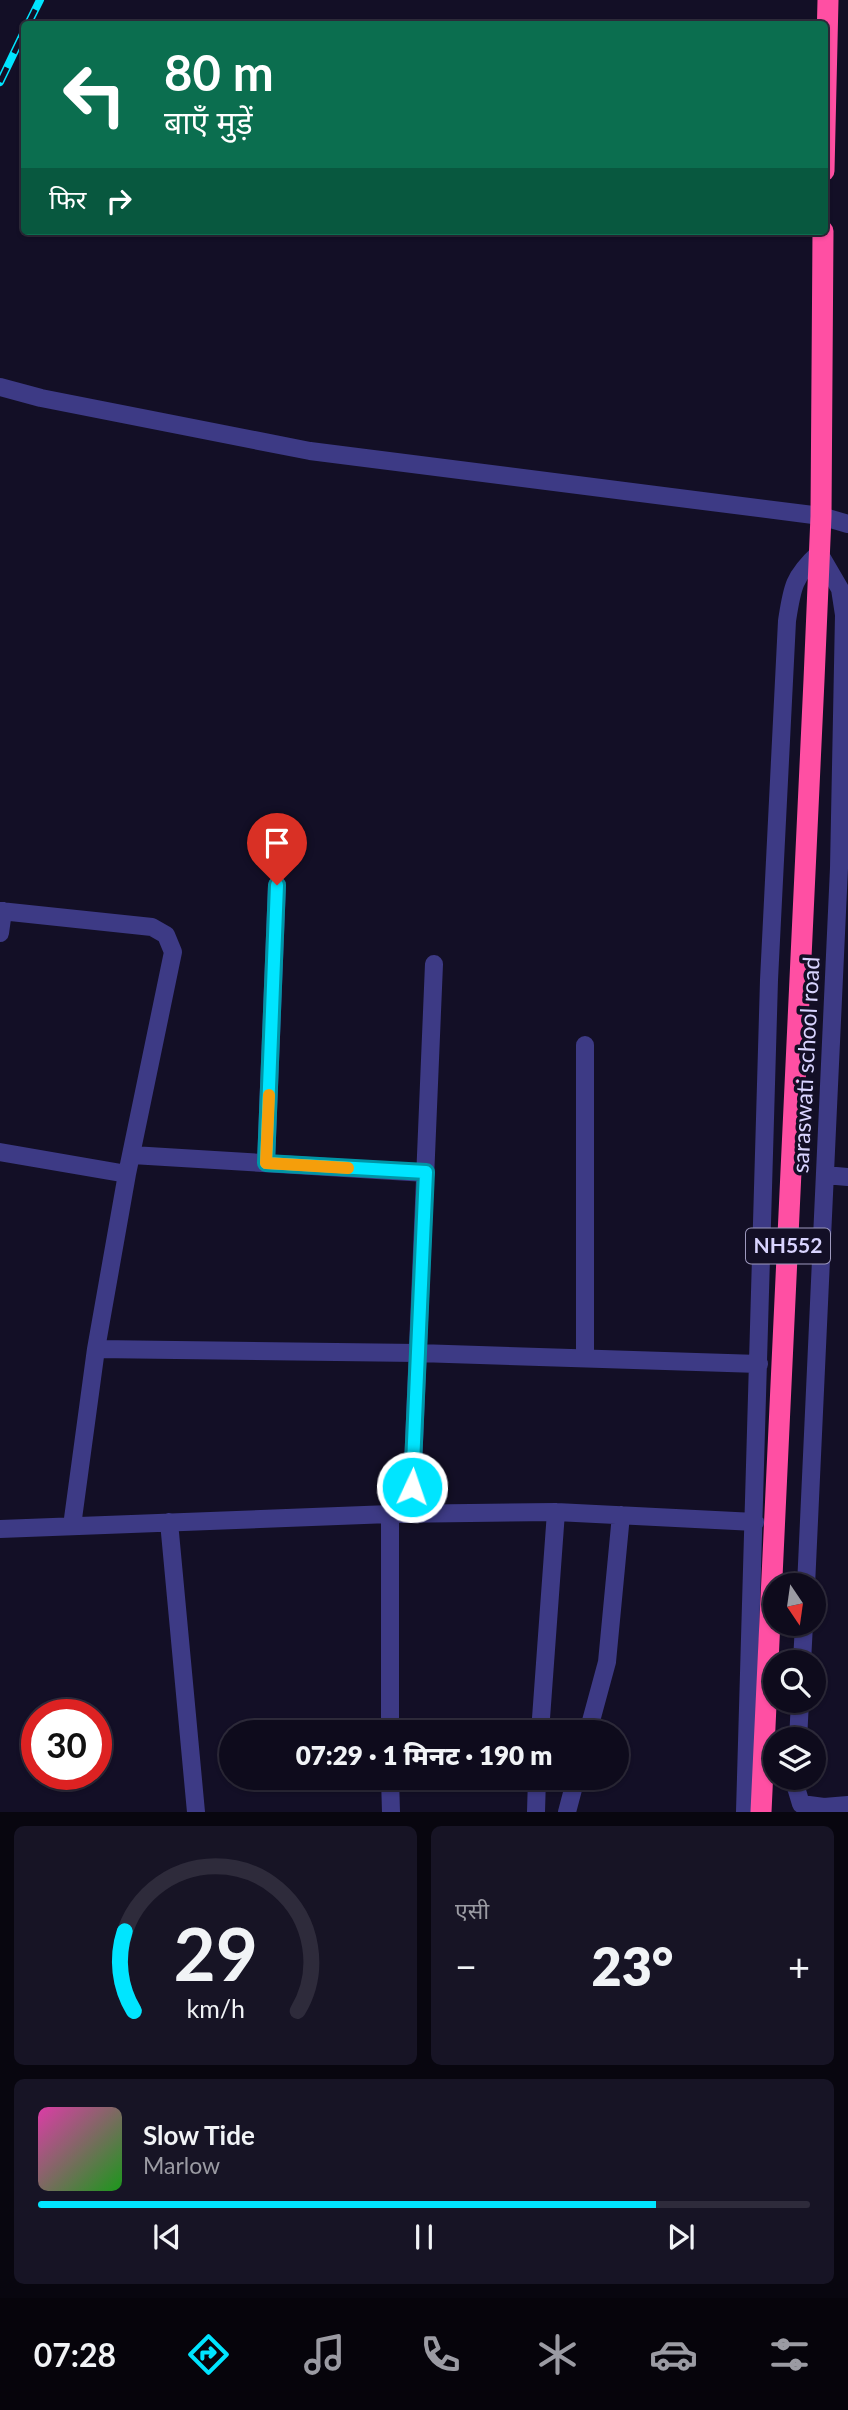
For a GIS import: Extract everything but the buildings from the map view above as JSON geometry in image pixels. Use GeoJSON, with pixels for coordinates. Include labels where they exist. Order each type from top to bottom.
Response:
{"type":"FeatureCollection","features":[{"type":"Feature","properties":{"kind":"highway"},"geometry":{"type":"LineString","coordinates":[[828,0],[828,21]]}},
{"type":"Feature","properties":{"kind":"highway","name":"NH552"},"geometry":{"type":"LineString","coordinates":[[761,1811],[821,516],[823,235]]}},
{"type":"Feature","properties":{"kind":"street"},"geometry":{"type":"LineString","coordinates":[[0,387],[41,398],[310,451],[821,516],[848,524]]}},
{"type":"Feature","properties":{"kind":"street"},"geometry":{"type":"LineString","coordinates":[[745,1811],[769,980],[787,621],[792,588],[802,568],[819,553]]}},
{"type":"Feature","properties":{"kind":"street","name":"saraswati school road"},"geometry":{"type":"LineString","coordinates":[[807,1573],[839,868],[844,615],[840,589],[819,553]]}},
{"type":"Feature","properties":{"kind":"street"},"geometry":{"type":"LineString","coordinates":[[266,1163],[277,885]]}},
{"type":"Feature","properties":{"kind":"street"},"geometry":{"type":"LineString","coordinates":[[0,933],[1,911],[152,927],[166,935],[173,952],[127,1174],[96,1349],[72,1526]]}},
{"type":"Feature","properties":{"kind":"street"},"geometry":{"type":"LineString","coordinates":[[411,1514],[435,964]]}},
{"type":"Feature","properties":{"kind":"street"},"geometry":{"type":"LineString","coordinates":[[585,1045],[585,1358]]}},
{"type":"Feature","properties":{"kind":"street"},"geometry":{"type":"LineString","coordinates":[[0,1152],[127,1174]]}},
{"type":"Feature","properties":{"kind":"street"},"geometry":{"type":"LineString","coordinates":[[132,1155],[426,1172]]}},
{"type":"Feature","properties":{"kind":"street"},"geometry":{"type":"LineString","coordinates":[[825,1175],[848,1177]]}},
{"type":"Feature","properties":{"kind":"street"},"geometry":{"type":"LineString","coordinates":[[96,1349],[418,1353],[759,1364]]}},
{"type":"Feature","properties":{"kind":"street"},"geometry":{"type":"LineString","coordinates":[[0,1529],[390,1514],[556,1512],[755,1522]]}},
{"type":"Feature","properties":{"kind":"street"},"geometry":{"type":"LineString","coordinates":[[541,1720],[556,1512]]}},
{"type":"Feature","properties":{"kind":"street"},"geometry":{"type":"LineString","coordinates":[[390,1514],[390,1720]]}},
{"type":"Feature","properties":{"kind":"street"},"geometry":{"type":"LineString","coordinates":[[591,1720],[607,1662],[621,1515]]}},
{"type":"Feature","properties":{"kind":"street"},"geometry":{"type":"LineString","coordinates":[[169,1522],[196,1811]]}},
{"type":"Feature","properties":{"kind":"street"},"geometry":{"type":"LineString","coordinates":[[390,1790],[391,1811]]}},
{"type":"Feature","properties":{"kind":"street"},"geometry":{"type":"LineString","coordinates":[[536,1811],[537,1790]]}},
{"type":"Feature","properties":{"kind":"street"},"geometry":{"type":"LineString","coordinates":[[567,1811],[573,1790]]}},
{"type":"Feature","properties":{"kind":"street"},"geometry":{"type":"LineString","coordinates":[[797,1790],[801,1804],[824,1807],[848,1805]]}},
{"type":"Feature","properties":{"kind":"railway"},"geometry":{"type":"LineString","coordinates":[[30,21],[40,0]]}},
{"type":"Feature","properties":{"kind":"railway"},"geometry":{"type":"LineString","coordinates":[[0,82],[21,38]]}},
{"type":"Feature","properties":{"kind":"slow traffic"},"geometry":{"type":"LineString","coordinates":[[269,1095],[266,1163],[348,1168]]}},
{"type":"Feature","properties":{"kind":"route"},"geometry":{"type":"LineString","coordinates":[[277,885],[266,1163],[426,1172],[412,1487]]}}]}
